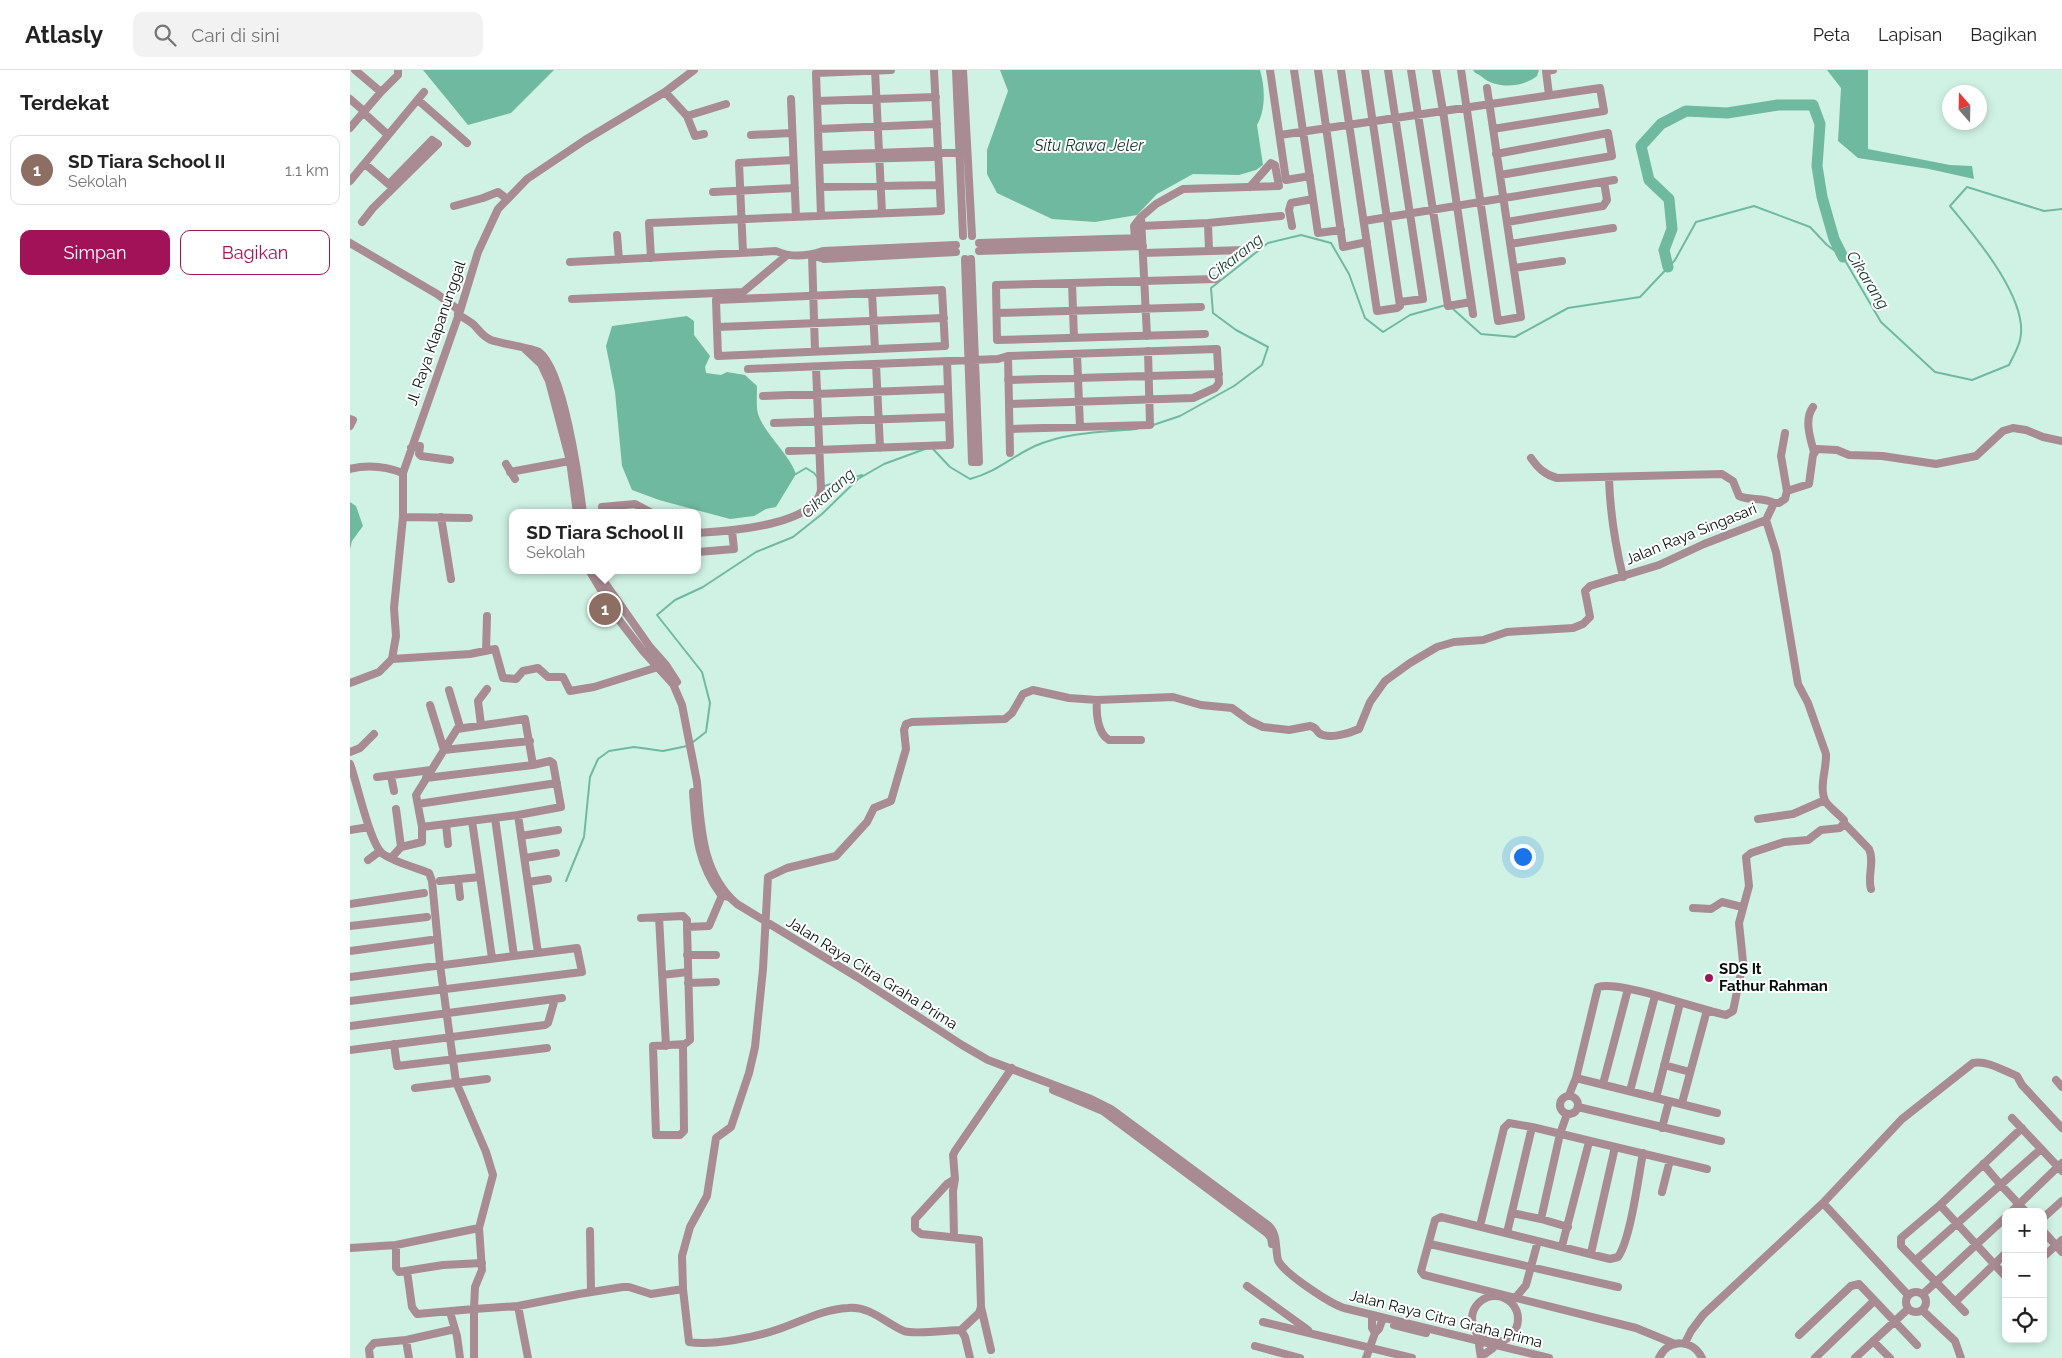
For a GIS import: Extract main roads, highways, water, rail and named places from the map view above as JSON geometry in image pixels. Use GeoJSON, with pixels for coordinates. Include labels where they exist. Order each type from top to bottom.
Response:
{"type":"FeatureCollection","features":[{"type":"Feature","properties":{"kind":"water"},"geometry":{"type":"Polygon","coordinates":[[[423,70],[554,70],[511,113],[468,125],[423,70]]]}},
{"type":"Feature","properties":{"kind":"water","name":"Situ Rawa Jeler"},"geometry":{"type":"Polygon","coordinates":[[[1000,70],[1260,70],[1264,98],[1262,112],[1257,125],[1263,165],[1256,170],[1239,175],[1193,174],[1157,194],[1137,215],[1095,222],[1052,219],[997,193],[987,174],[987,150],[1008,91],[1000,70]]]}},
{"type":"Feature","properties":{"kind":"water"},"geometry":{"type":"Polygon","coordinates":[[[1473,70],[1539,70],[1537,76],[1524,83],[1502,85],[1488,81],[1473,70]]]}},
{"type":"Feature","properties":{"kind":"water"},"geometry":{"type":"Polygon","coordinates":[[[1827,70],[1868,70],[1868,149],[1950,165],[1972,166],[1974,179],[1929,169],[1858,158],[1838,141],[1841,88],[1827,70]]]}},
{"type":"Feature","properties":{"kind":"water"},"geometry":{"type":"Polygon","coordinates":[[[687,316],[694,321],[694,335],[710,356],[705,367],[706,373],[721,375],[727,372],[745,375],[757,386],[758,414],[766,430],[788,458],[796,474],[776,507],[766,509],[754,516],[730,519],[701,511],[701,509],[693,509],[659,500],[632,490],[622,466],[615,392],[606,346],[612,326],[687,316]]]}},
{"type":"Feature","properties":{"kind":"water"},"geometry":{"type":"Polygon","coordinates":[[[350,502],[356,506],[363,526],[352,541],[350,549],[350,502]]]}},
{"type":"Feature","properties":{"kind":"waterway"},"geometry":{"type":"LineString","coordinates":[[1668,267],[1664,250],[1672,229],[1669,199],[1649,180],[1641,146],[1661,124],[1686,111],[1727,113],[1778,105],[1813,105],[1820,124],[1817,166],[1822,197],[1834,239],[1843,257]]}},
{"type":"Feature","properties":{"kind":"waterway","name":"Cikarang"},"geometry":{"type":"LineString","coordinates":[[1452,308],[1481,334],[1515,337],[1568,308],[1640,297],[1675,260],[1696,222],[1754,206],[1810,227],[1827,245],[1843,257],[1881,322],[1935,372],[1972,380],[2009,365],[2020,340],[2021,324],[2017,306],[1998,269],[1950,206],[1967,187],[2044,211],[2062,209]]}},
{"type":"Feature","properties":{"kind":"waterway","name":"Cikarang"},"geometry":{"type":"LineString","coordinates":[[1153,425],[1180,416],[1234,386],[1262,365],[1268,347],[1236,330],[1213,313],[1211,288],[1268,243],[1301,235],[1331,243],[1349,274],[1365,318],[1383,332],[1410,315],[1446,305]]}},
{"type":"Feature","properties":{"kind":"waterway","name":"Cikarang"},"geometry":{"type":"LineString","coordinates":[[933,449],[950,467],[970,479],[980,476],[1026,450],[1047,441],[1085,433],[1137,429]]}},
{"type":"Feature","properties":{"kind":"waterway","name":"Cikarang"},"geometry":{"type":"LineString","coordinates":[[693,742],[706,732],[710,703],[702,672],[657,615],[675,600],[703,587],[756,552],[793,537],[822,514],[858,479],[884,464],[925,449]]}},
{"type":"Feature","properties":{"kind":"waterway"},"geometry":{"type":"LineString","coordinates":[[796,474],[806,468],[818,478]]}},
{"type":"Feature","properties":{"kind":"waterway"},"geometry":{"type":"LineString","coordinates":[[824,486],[862,475]]}},
{"type":"Feature","properties":{"kind":"waterway","name":"Cikarang"},"geometry":{"type":"LineString","coordinates":[[566,881],[584,837],[590,777],[598,759],[609,751],[634,747],[663,751],[687,746]]}},
{"type":"Feature","properties":{"kind":"place","name":"SD Tiara School II"},"geometry":{"type":"Point","coordinates":[605,609]}},
{"type":"Feature","properties":{"kind":"place","name":"SDS It Fathur Rahman"},"geometry":{"type":"Point","coordinates":[1709,978]}}]}
